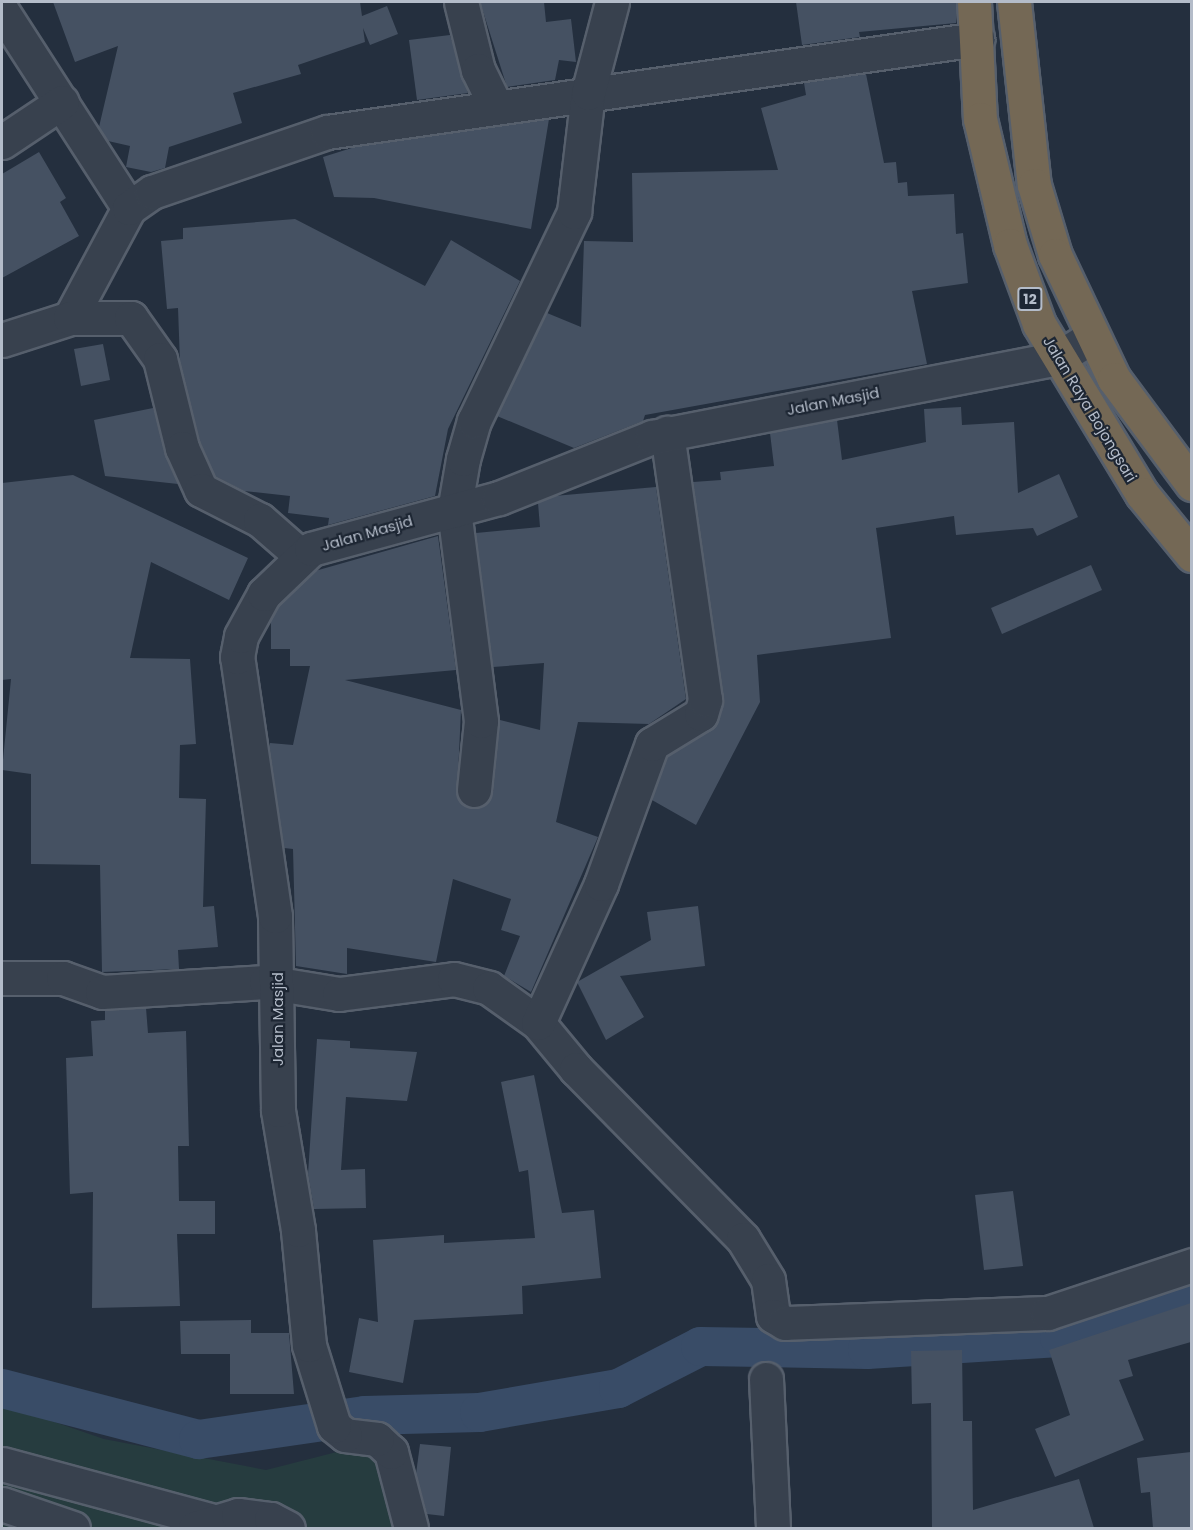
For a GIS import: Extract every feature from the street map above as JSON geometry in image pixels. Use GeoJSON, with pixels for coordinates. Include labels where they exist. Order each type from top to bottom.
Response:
{"type":"FeatureCollection","features":[{"type":"Feature","properties":{"kind":"highway","name":"Jalan Raya Bojongsari"},"geometry":{"type":"LineString","coordinates":[[974,2],[980,119],[996,194],[1039,324],[1142,494],[1191,555]]}},
{"type":"Feature","properties":{"kind":"highway"},"geometry":{"type":"LineString","coordinates":[[1014,2],[1034,185],[1055,255],[1092,337],[1114,379],[1191,484]]}},
{"type":"Feature","properties":{"kind":"street"},"geometry":{"type":"LineString","coordinates":[[460,2],[478,70],[495,105]]}},
{"type":"Feature","properties":{"kind":"street"},"geometry":{"type":"LineString","coordinates":[[474,790],[481,721],[454,511],[474,421],[574,212],[588,93],[612,2]]}},
{"type":"Feature","properties":{"kind":"street"},"geometry":{"type":"LineString","coordinates":[[2,11],[129,208]]}},
{"type":"Feature","properties":{"kind":"street"},"geometry":{"type":"LineString","coordinates":[[70,318],[129,208],[152,192],[327,132],[495,105],[977,39]]}},
{"type":"Feature","properties":{"kind":"street"},"geometry":{"type":"LineString","coordinates":[[2,142],[62,102]]}},
{"type":"Feature","properties":{"kind":"street"},"geometry":{"type":"LineString","coordinates":[[2,340],[70,318],[131,318],[147,333],[201,490],[260,520],[300,555]]}},
{"type":"Feature","properties":{"kind":"street","name":"Jalan Masjid"},"geometry":{"type":"LineString","coordinates":[[411,1528],[391,1452],[377,1439],[345,1435],[331,1415],[309,1346],[298,1230],[278,1110],[278,986],[275,916],[237,657],[264,594],[300,555],[454,511],[667,433],[1058,358],[1092,337]]}},
{"type":"Feature","properties":{"kind":"street"},"geometry":{"type":"LineString","coordinates":[[538,1023],[601,884],[652,744],[701,714],[705,700],[667,433]]}},
{"type":"Feature","properties":{"kind":"street"},"geometry":{"type":"LineString","coordinates":[[2,978],[63,978],[102,992],[235,983],[339,994],[453,979],[489,988],[538,1023],[576,1069],[743,1239],[768,1280],[773,1316],[785,1323],[1048,1313],[1191,1265]]}},
{"type":"Feature","properties":{"kind":"street"},"geometry":{"type":"LineString","coordinates":[[765,1379],[773,1528]]}},
{"type":"Feature","properties":{"kind":"street"},"geometry":{"type":"LineString","coordinates":[[2,1464],[203,1524],[238,1515],[271,1519],[288,1528]]}},
{"type":"Feature","properties":{"kind":"street"},"geometry":{"type":"LineString","coordinates":[[2,1504],[74,1528]]}},
{"type":"Feature","properties":{"kind":"green space"},"geometry":{"type":"Polygon","coordinates":[[[2,1404],[104,1439],[266,1470],[376,1442],[415,1528],[2,1528],[2,1404]]]}},
{"type":"Feature","properties":{"kind":"building"},"geometry":{"type":"Polygon","coordinates":[[[53,2],[360,2],[362,16],[387,6],[398,34],[370,45],[363,28],[365,42],[298,65],[301,74],[233,93],[242,123],[169,147],[165,168],[151,172],[126,167],[130,146],[108,141],[99,127],[118,46],[75,62],[53,2]]]}},
{"type":"Feature","properties":{"kind":"building"},"geometry":{"type":"Polygon","coordinates":[[[480,2],[544,2],[546,22],[571,19],[576,62],[559,60],[555,80],[507,87],[480,2]]]}},
{"type":"Feature","properties":{"kind":"building"},"geometry":{"type":"Polygon","coordinates":[[[796,2],[956,2],[956,23],[859,32],[860,37],[802,45],[796,2]]]}},
{"type":"Feature","properties":{"kind":"building"},"geometry":{"type":"Polygon","coordinates":[[[450,35],[468,93],[417,100],[409,40],[450,35]]]}},
{"type":"Feature","properties":{"kind":"building"},"geometry":{"type":"Polygon","coordinates":[[[866,74],[884,163],[896,162],[898,183],[907,182],[908,196],[954,194],[956,234],[963,233],[968,283],[912,291],[927,364],[645,415],[643,421],[574,448],[497,416],[547,313],[581,327],[584,241],[633,242],[632,173],[778,170],[761,108],[806,95],[804,83],[866,74]]]}},
{"type":"Feature","properties":{"kind":"building"},"geometry":{"type":"Polygon","coordinates":[[[549,119],[531,229],[374,198],[334,197],[323,157],[358,146],[549,119]]]}},
{"type":"Feature","properties":{"kind":"building"},"geometry":{"type":"Polygon","coordinates":[[[39,152],[66,198],[60,202],[79,236],[2,278],[2,174],[39,152]]]}},
{"type":"Feature","properties":{"kind":"building"},"geometry":{"type":"Polygon","coordinates":[[[295,219],[425,286],[451,240],[520,281],[448,429],[435,496],[328,525],[329,518],[288,513],[290,496],[244,491],[215,476],[200,442],[180,363],[178,308],[167,309],[161,241],[183,239],[183,228],[295,219]]]}},
{"type":"Feature","properties":{"kind":"building"},"geometry":{"type":"Polygon","coordinates":[[[103,344],[110,380],[81,386],[74,349],[103,344]]]}},
{"type":"Feature","properties":{"kind":"building"},"geometry":{"type":"Polygon","coordinates":[[[961,407],[962,425],[1014,422],[1018,493],[1059,474],[1078,517],[1037,536],[1033,528],[956,535],[954,516],[876,528],[891,638],[757,655],[760,702],[696,825],[652,800],[667,757],[711,729],[723,705],[693,482],[721,480],[720,472],[774,466],[770,433],[837,420],[842,460],[926,442],[924,409],[961,407]]]}},
{"type":"Feature","properties":{"kind":"building"},"geometry":{"type":"Polygon","coordinates":[[[153,408],[178,484],[105,476],[94,420],[153,408]]]}},
{"type":"Feature","properties":{"kind":"building"},"geometry":{"type":"Polygon","coordinates":[[[73,475],[248,558],[229,600],[151,562],[130,658],[190,659],[196,744],[180,745],[179,798],[206,799],[203,907],[214,906],[218,947],[178,950],[179,969],[102,972],[100,865],[31,864],[31,774],[2,770],[11,679],[2,680],[2,483],[73,475]]]}},
{"type":"Feature","properties":{"kind":"building"},"geometry":{"type":"Polygon","coordinates":[[[656,487],[686,699],[649,724],[578,722],[556,822],[598,837],[531,992],[504,976],[520,936],[501,930],[511,899],[453,879],[436,962],[347,948],[347,974],[296,966],[293,849],[284,848],[270,743],[293,745],[310,666],[290,666],[290,649],[271,649],[271,621],[279,606],[315,571],[438,536],[456,670],[345,680],[461,710],[457,797],[464,805],[481,807],[493,792],[500,720],[540,730],[544,663],[493,667],[476,533],[540,527],[538,503],[554,496],[656,487]]]}},
{"type":"Feature","properties":{"kind":"building"},"geometry":{"type":"Polygon","coordinates":[[[1091,565],[1102,590],[1002,634],[991,608],[1091,565]]]}},
{"type":"Feature","properties":{"kind":"building"},"geometry":{"type":"Polygon","coordinates":[[[698,906],[705,966],[620,976],[644,1017],[606,1040],[577,982],[651,940],[647,912],[698,906]]]}},
{"type":"Feature","properties":{"kind":"building"},"geometry":{"type":"Polygon","coordinates":[[[146,1008],[148,1033],[186,1031],[189,1146],[178,1146],[179,1201],[215,1201],[215,1234],[177,1234],[180,1306],[92,1308],[93,1192],[70,1194],[66,1058],[93,1056],[91,1021],[105,1020],[105,1011],[146,1008]]]}},
{"type":"Feature","properties":{"kind":"building"},"geometry":{"type":"Polygon","coordinates":[[[317,1039],[350,1041],[350,1048],[417,1052],[407,1101],[346,1097],[341,1170],[365,1169],[366,1208],[314,1209],[308,1174],[317,1039]]]}},
{"type":"Feature","properties":{"kind":"building"},"geometry":{"type":"Polygon","coordinates":[[[534,1075],[562,1213],[594,1210],[601,1278],[522,1286],[523,1314],[414,1320],[403,1383],[349,1372],[359,1318],[378,1322],[373,1240],[444,1235],[444,1243],[535,1238],[528,1170],[519,1172],[501,1082],[534,1075]]]}},
{"type":"Feature","properties":{"kind":"building"},"geometry":{"type":"Polygon","coordinates":[[[1013,1191],[1023,1266],[984,1270],[975,1195],[1013,1191]]]}},
{"type":"Feature","properties":{"kind":"building"},"geometry":{"type":"Polygon","coordinates":[[[1191,1303],[1191,1342],[1128,1360],[1133,1376],[1119,1380],[1144,1440],[1055,1477],[1035,1429],[1070,1415],[1049,1350],[1191,1303]]]}},
{"type":"Feature","properties":{"kind":"building"},"geometry":{"type":"Polygon","coordinates":[[[251,1320],[251,1333],[289,1333],[294,1394],[230,1394],[230,1354],[181,1354],[180,1321],[251,1320]]]}},
{"type":"Feature","properties":{"kind":"building"},"geometry":{"type":"Polygon","coordinates":[[[962,1350],[963,1421],[972,1421],[973,1510],[1079,1479],[1094,1528],[932,1528],[931,1403],[912,1404],[911,1351],[962,1350]]]}},
{"type":"Feature","properties":{"kind":"building"},"geometry":{"type":"Polygon","coordinates":[[[420,1444],[451,1447],[444,1516],[427,1514],[416,1474],[420,1444]]]}},
{"type":"Feature","properties":{"kind":"building"},"geometry":{"type":"Polygon","coordinates":[[[1191,1452],[1191,1528],[1153,1528],[1150,1492],[1141,1493],[1137,1458],[1191,1452]]]}},
{"type":"Feature","properties":{"kind":"waterway"},"geometry":{"type":"LineString","coordinates":[[2,1388],[198,1439],[364,1415],[479,1412],[618,1388],[700,1346],[867,1349],[1059,1337],[1192,1290]]}}]}
